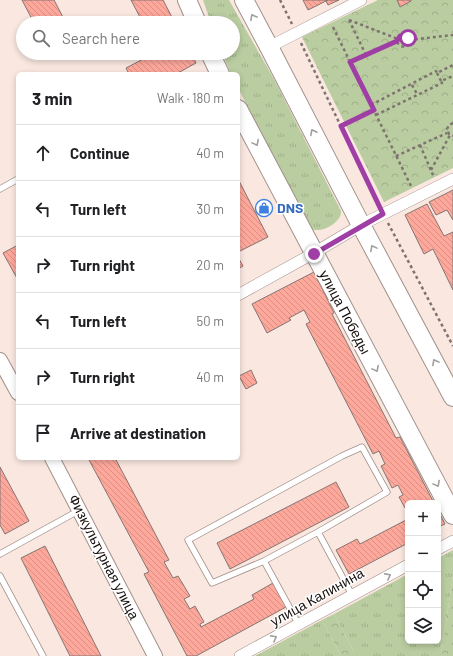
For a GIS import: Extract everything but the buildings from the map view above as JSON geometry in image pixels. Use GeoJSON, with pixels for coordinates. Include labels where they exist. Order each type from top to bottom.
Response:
{"type":"FeatureCollection","features":[{"type":"Feature","properties":{"kind":"main road"},"geometry":{"type":"LineString","coordinates":[[187,0],[194,16]]}},
{"type":"Feature","properties":{"kind":"main road"},"geometry":{"type":"LineString","coordinates":[[244,0],[270,46],[361,225],[453,397]]}},
{"type":"Feature","properties":{"kind":"main road"},"geometry":{"type":"LineString","coordinates":[[212,60],[216,72]]}},
{"type":"Feature","properties":{"kind":"main road","name":"улица Победы"},"geometry":{"type":"LineString","coordinates":[[240,113],[453,515]]}},
{"type":"Feature","properties":{"kind":"street"},"geometry":{"type":"LineString","coordinates":[[270,46],[361,0]]}},
{"type":"Feature","properties":{"kind":"street"},"geometry":{"type":"LineString","coordinates":[[240,294],[314,254],[361,225],[453,179]]}},
{"type":"Feature","properties":{"kind":"street"},"geometry":{"type":"LineString","coordinates":[[0,360],[16,389]]}},
{"type":"Feature","properties":{"kind":"street","name":"Физкультурная улица"},"geometry":{"type":"LineString","coordinates":[[53,460],[155,656]]}},
{"type":"Feature","properties":{"kind":"street"},"geometry":{"type":"LineString","coordinates":[[441,547],[453,541]]}},
{"type":"Feature","properties":{"kind":"street","name":"улица Калинина"},"geometry":{"type":"LineString","coordinates":[[240,656],[405,567]]}},
{"type":"Feature","properties":{"kind":"lane"},"geometry":{"type":"LineString","coordinates":[[0,189],[16,180]]}},
{"type":"Feature","properties":{"kind":"lane"},"geometry":{"type":"LineString","coordinates":[[362,447],[387,492],[264,561],[212,583],[188,540],[342,456],[362,447]]}},
{"type":"Feature","properties":{"kind":"lane"},"geometry":{"type":"LineString","coordinates":[[0,554],[80,510]]}},
{"type":"Feature","properties":{"kind":"lane"},"geometry":{"type":"LineString","coordinates":[[318,532],[352,595]]}},
{"type":"Feature","properties":{"kind":"lane"},"geometry":{"type":"LineString","coordinates":[[264,561],[299,625]]}},
{"type":"Feature","properties":{"kind":"lane"},"geometry":{"type":"LineString","coordinates":[[0,576],[43,656]]}},
{"type":"Feature","properties":{"kind":"path"},"geometry":{"type":"LineString","coordinates":[[280,0],[383,214],[453,346]]}},
{"type":"Feature","properties":{"kind":"path"},"geometry":{"type":"LineString","coordinates":[[366,55],[349,19],[398,40],[400,46],[404,47],[407,45],[409,40]]}},
{"type":"Feature","properties":{"kind":"path"},"geometry":{"type":"LineString","coordinates":[[332,25],[411,186]]}},
{"type":"Feature","properties":{"kind":"path"},"geometry":{"type":"LineString","coordinates":[[350,62],[398,40],[404,35],[409,40]]}},
{"type":"Feature","properties":{"kind":"path"},"geometry":{"type":"LineString","coordinates":[[409,40],[453,35]]}},
{"type":"Feature","properties":{"kind":"path"},"geometry":{"type":"LineString","coordinates":[[371,105],[412,85],[412,83],[436,71],[437,73],[453,65]]}},
{"type":"Feature","properties":{"kind":"path"},"geometry":{"type":"LineString","coordinates":[[437,73],[441,81]]}},
{"type":"Feature","properties":{"kind":"path"},"geometry":{"type":"LineString","coordinates":[[376,115],[417,94],[418,96],[442,83],[441,81],[453,76]]}},
{"type":"Feature","properties":{"kind":"path"},"geometry":{"type":"LineString","coordinates":[[412,85],[417,94]]}},
{"type":"Feature","properties":{"kind":"path"},"geometry":{"type":"LineString","coordinates":[[341,126],[374,110]]}},
{"type":"Feature","properties":{"kind":"path"},"geometry":{"type":"LineString","coordinates":[[430,170],[450,135],[448,127],[453,123]]}},
{"type":"Feature","properties":{"kind":"path"},"geometry":{"type":"LineString","coordinates":[[396,156],[450,135]]}},
{"type":"Feature","properties":{"kind":"path"},"geometry":{"type":"LineString","coordinates":[[420,146],[433,175]]}},
{"type":"Feature","properties":{"kind":"green space"},"geometry":{"type":"Polygon","coordinates":[[[203,0],[229,0],[238,16],[209,16],[203,0]]]}},
{"type":"Feature","properties":{"kind":"green space"},"geometry":{"type":"Polygon","coordinates":[[[378,0],[453,0],[453,168],[384,202],[302,37],[378,0]]]}},
{"type":"Feature","properties":{"kind":"green space"},"geometry":{"type":"Polygon","coordinates":[[[240,19],[275,81],[341,211],[338,220],[329,227],[319,230],[310,228],[240,92],[240,72],[230,72],[225,60],[240,60],[240,19]]]}},
{"type":"Feature","properties":{"kind":"green space"},"geometry":{"type":"Polygon","coordinates":[[[453,550],[453,575],[441,656],[356,656],[334,614],[405,576],[405,644],[441,644],[441,556],[453,550]]]}},
{"type":"Feature","properties":{"kind":"green space"},"geometry":{"type":"Polygon","coordinates":[[[453,575],[453,656],[441,656],[453,575]]]}},
{"type":"Feature","properties":{"kind":"green space"},"geometry":{"type":"Polygon","coordinates":[[[334,614],[356,656],[341,656],[322,620],[334,614]]]}},
{"type":"Feature","properties":{"kind":"green space"},"geometry":{"type":"Polygon","coordinates":[[[322,620],[341,656],[255,656],[322,620]]]}},
{"type":"Feature","properties":{"kind":"place","name":"DNS"},"geometry":{"type":"Point","coordinates":[264,208]}},
{"type":"Feature","properties":{"kind":"route"},"geometry":{"type":"LineString","coordinates":[[314,254],[361,225],[383,214],[341,126],[374,110],[350,62],[397,41],[400,36],[404,35],[408,38]]}}]}
